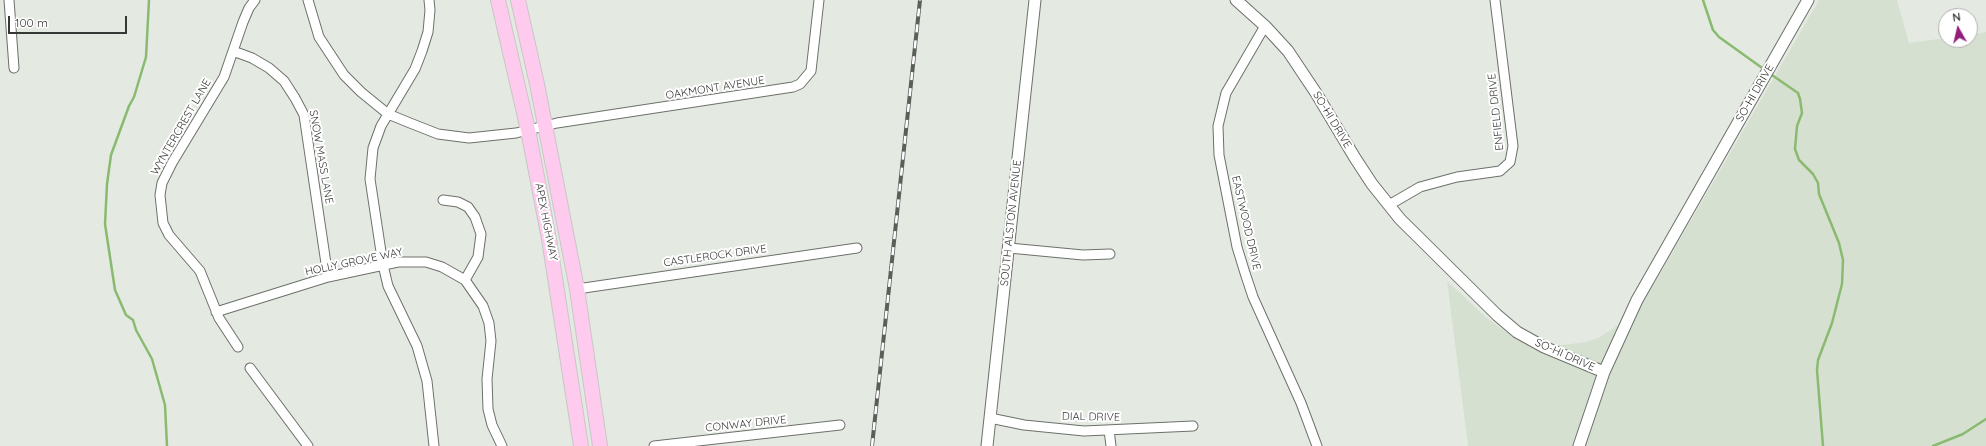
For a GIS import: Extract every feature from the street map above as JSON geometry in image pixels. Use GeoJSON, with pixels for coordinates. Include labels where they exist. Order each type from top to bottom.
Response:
{"type":"FeatureCollection","features":[{"type":"Feature","properties":{"kind":"main road","name":"APEX HIGHWAY"},"geometry":{"type":"LineString","coordinates":[[498,0],[528,130],[551,246],[581,446]]}},
{"type":"Feature","properties":{"kind":"main road","name":"APEX HIGHWAY"},"geometry":{"type":"LineString","coordinates":[[518,0],[545,126],[577,289],[600,446]]}},
{"type":"Feature","properties":{"kind":"street"},"geometry":{"type":"LineString","coordinates":[[9,0],[14,68]]}},
{"type":"Feature","properties":{"kind":"street","name":"WYNTERCREST LANE"},"geometry":{"type":"LineString","coordinates":[[238,347],[216,312],[200,271],[169,235],[163,223],[160,210],[160,195],[162,183],[172,163],[224,78],[246,15],[255,0]]}},
{"type":"Feature","properties":{"kind":"street","name":"OAKMONT AVENUE"},"geometry":{"type":"LineString","coordinates":[[308,0],[320,36],[344,75],[361,92],[388,114],[438,134],[469,138],[510,134],[545,126],[793,87],[800,84],[811,71],[819,0]]}},
{"type":"Feature","properties":{"kind":"street"},"geometry":{"type":"LineString","coordinates":[[429,0],[430,10],[428,32],[422,51],[415,69],[381,126],[373,148],[370,179],[383,265],[395,303],[416,346],[424,368],[430,398],[434,446]]}},
{"type":"Feature","properties":{"kind":"street","name":"SOUTH ALSTON AVENUE"},"geometry":{"type":"LineString","coordinates":[[987,446],[1035,0]]}},
{"type":"Feature","properties":{"kind":"street","name":"SO-HI DRIVE"},"geometry":{"type":"LineString","coordinates":[[1236,0],[1266,26],[1288,51],[1300,67],[1354,158],[1400,218],[1517,332],[1544,347],[1604,372],[1637,300],[1808,0]]}},
{"type":"Feature","properties":{"kind":"street","name":"ENFIELD DRIVE"},"geometry":{"type":"LineString","coordinates":[[1388,204],[1420,186],[1449,178],[1500,171],[1510,162],[1513,146],[1495,0]]}},
{"type":"Feature","properties":{"kind":"street","name":"EASTWOOD DRIVE"},"geometry":{"type":"LineString","coordinates":[[1266,26],[1226,94],[1218,126],[1219,155],[1237,247],[1253,297],[1298,397],[1317,446]]}},
{"type":"Feature","properties":{"kind":"street","name":"SNOW MASS LANE"},"geometry":{"type":"LineString","coordinates":[[233,51],[252,58],[269,68],[284,81],[304,115],[328,277]]}},
{"type":"Feature","properties":{"kind":"street"},"geometry":{"type":"LineString","coordinates":[[443,200],[458,202],[468,207],[475,217],[481,234],[478,257],[464,280]]}},
{"type":"Feature","properties":{"kind":"street","name":"CASTLEROCK DRIVE"},"geometry":{"type":"LineString","coordinates":[[577,289],[857,248]]}},
{"type":"Feature","properties":{"kind":"street"},"geometry":{"type":"LineString","coordinates":[[1008,248],[1084,256],[1110,254]]}},
{"type":"Feature","properties":{"kind":"street","name":"HOLLY GROVE WAY"},"geometry":{"type":"LineString","coordinates":[[216,312],[328,277],[383,265],[404,262],[426,262],[442,267],[464,280],[483,306],[489,323],[491,341],[487,379],[488,409],[492,425],[502,446]]}},
{"type":"Feature","properties":{"kind":"street"},"geometry":{"type":"LineString","coordinates":[[250,368],[308,446]]}},
{"type":"Feature","properties":{"kind":"street"},"geometry":{"type":"LineString","coordinates":[[1579,446],[1604,372]]}},
{"type":"Feature","properties":{"kind":"street","name":"DIAL DRIVE"},"geometry":{"type":"LineString","coordinates":[[990,418],[1049,428],[1109,430],[1193,426]]}},
{"type":"Feature","properties":{"kind":"street","name":"CONWAY DRIVE"},"geometry":{"type":"LineString","coordinates":[[654,446],[840,425]]}},
{"type":"Feature","properties":{"kind":"street"},"geometry":{"type":"LineString","coordinates":[[1109,430],[1111,446]]}},
{"type":"Feature","properties":{"kind":"shaded area"},"geometry":{"type":"Polygon","coordinates":[[[1819,0],[1897,0],[1909,43],[1938,39],[1938,48],[1978,48],[1978,34],[1986,32],[1986,446],[1468,446],[1447,281],[1487,318],[1505,331],[1520,338],[1541,344],[1562,345],[1586,342],[1600,337],[1629,318],[1654,284],[1819,0]]]}},
{"type":"Feature","properties":{"kind":"waterway"},"geometry":{"type":"LineString","coordinates":[[149,0],[146,57],[134,97],[129,106],[111,155],[107,184],[105,224],[115,290],[126,315],[133,320],[136,330],[152,359],[165,405],[167,446]]}},
{"type":"Feature","properties":{"kind":"waterway"},"geometry":{"type":"LineString","coordinates":[[1703,0],[1713,30],[1719,37],[1765,70]]}},
{"type":"Feature","properties":{"kind":"waterway"},"geometry":{"type":"LineString","coordinates":[[1769,73],[1798,93],[1802,113],[1797,126],[1795,149],[1799,160],[1813,174],[1818,183],[1819,194],[1839,243],[1843,260],[1842,284],[1832,323],[1818,360],[1817,370],[1823,446]]}},
{"type":"Feature","properties":{"kind":"waterway"},"geometry":{"type":"LineString","coordinates":[[1933,446],[1963,434],[1986,419]]}},
{"type":"Feature","properties":{"kind":"railway"},"geometry":{"type":"LineString","coordinates":[[872,446],[920,0]]}}]}
